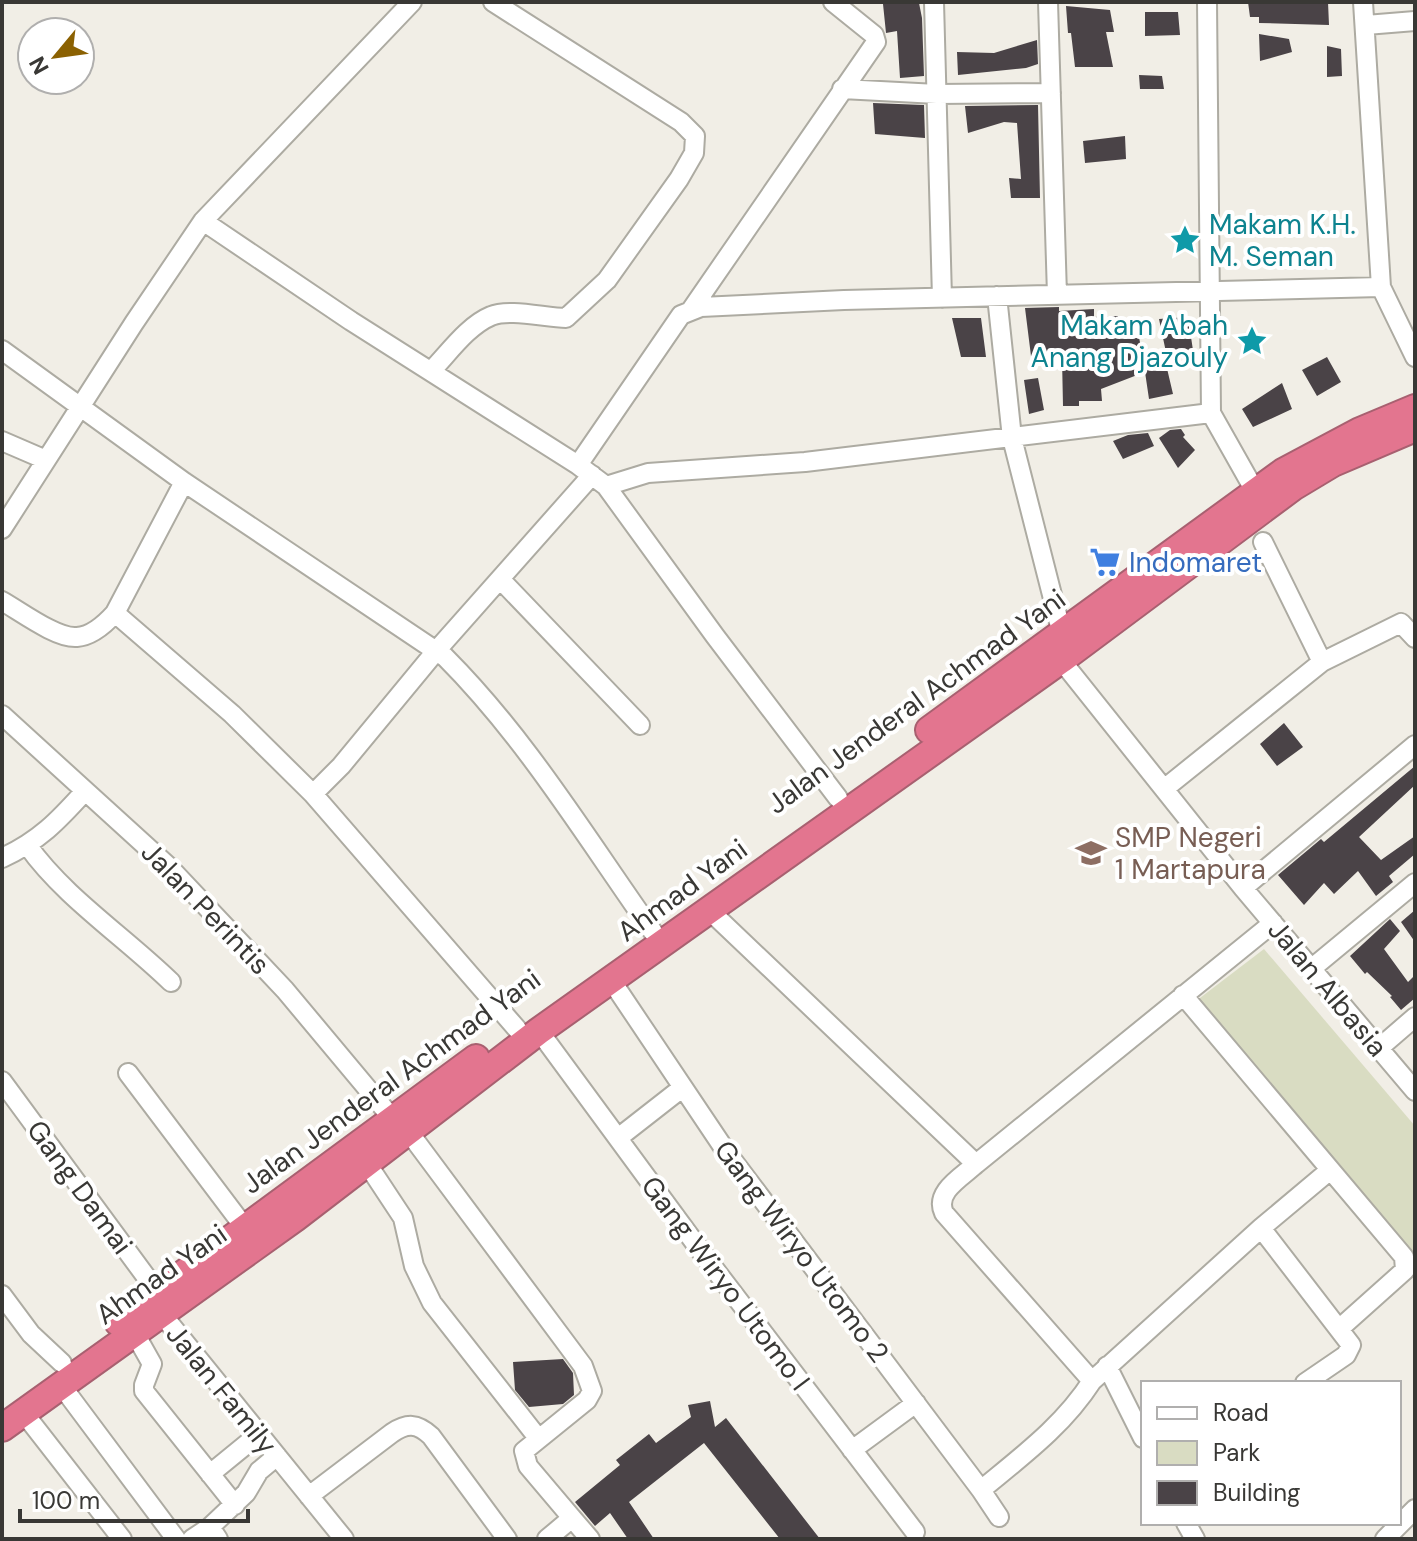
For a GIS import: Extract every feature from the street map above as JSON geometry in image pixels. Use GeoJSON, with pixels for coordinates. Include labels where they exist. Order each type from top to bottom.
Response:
{"type":"FeatureCollection","features":[{"type":"Feature","properties":{"kind":"highway","name":"Jalan Jenderal Achmad Yani"},"geometry":{"type":"LineString","coordinates":[[348,1167],[653,932],[838,798],[1062,647],[1183,556],[1255,491],[1283,472],[1360,431],[1415,408]]}},
{"type":"Feature","properties":{"kind":"highway"},"geometry":{"type":"LineString","coordinates":[[1183,556],[1320,471],[1415,428]]}},
{"type":"Feature","properties":{"kind":"highway","name":"Ahmad Yani"},"geometry":{"type":"LineString","coordinates":[[528,1030],[611,980],[709,910],[1062,647]]}},
{"type":"Feature","properties":{"kind":"highway","name":"Ahmad Yani"},"geometry":{"type":"LineString","coordinates":[[61,1374],[134,1332],[159,1303],[295,1218],[311,1190],[348,1167]]}},
{"type":"Feature","properties":{"kind":"highway","name":"Jalan Jenderal Achmad Yani"},"geometry":{"type":"LineString","coordinates":[[13,1409],[159,1303],[245,1228],[311,1190]]}},
{"type":"Feature","properties":{"kind":"highway"},"geometry":{"type":"LineString","coordinates":[[2,1428],[13,1409]]}},
{"type":"Feature","properties":{"kind":"street"},"geometry":{"type":"LineString","coordinates":[[2,529],[203,221],[412,2]]}},
{"type":"Feature","properties":{"kind":"street"},"geometry":{"type":"LineString","coordinates":[[431,371],[473,327],[493,314],[566,318],[607,280],[694,153],[695,136],[681,122],[493,2]]}},
{"type":"Feature","properties":{"kind":"street"},"geometry":{"type":"LineString","coordinates":[[691,310],[876,42],[874,35],[833,2]]}},
{"type":"Feature","properties":{"kind":"street"},"geometry":{"type":"LineString","coordinates":[[934,2],[942,298]]}},
{"type":"Feature","properties":{"kind":"street"},"geometry":{"type":"LineString","coordinates":[[1048,2],[1057,295]]}},
{"type":"Feature","properties":{"kind":"street"},"geometry":{"type":"LineString","coordinates":[[1207,2],[1211,413],[1255,491]]}},
{"type":"Feature","properties":{"kind":"street"},"geometry":{"type":"LineString","coordinates":[[1363,2],[1381,287],[1415,357]]}},
{"type":"Feature","properties":{"kind":"street"},"geometry":{"type":"LineString","coordinates":[[1366,25],[1415,21]]}},
{"type":"Feature","properties":{"kind":"street"},"geometry":{"type":"LineString","coordinates":[[842,89],[937,94],[1051,93]]}},
{"type":"Feature","properties":{"kind":"street"},"geometry":{"type":"LineString","coordinates":[[203,221],[351,321],[592,475],[838,798]]}},
{"type":"Feature","properties":{"kind":"street"},"geometry":{"type":"LineString","coordinates":[[313,794],[341,766],[436,651],[592,475],[681,315],[691,310],[701,307],[997,296],[1381,287]]}},
{"type":"Feature","properties":{"kind":"street"},"geometry":{"type":"LineString","coordinates":[[997,296],[1012,438],[1062,647]]}},
{"type":"Feature","properties":{"kind":"street"},"geometry":{"type":"LineString","coordinates":[[2,350],[184,482],[436,651],[466,678],[521,745],[653,932]]}},
{"type":"Feature","properties":{"kind":"street"},"geometry":{"type":"LineString","coordinates":[[592,475],[805,462],[1211,413]]}},
{"type":"Feature","properties":{"kind":"street"},"geometry":{"type":"LineString","coordinates":[[2,441],[46,460]]}},
{"type":"Feature","properties":{"kind":"street"},"geometry":{"type":"LineString","coordinates":[[2,601],[56,632],[74,638],[93,631],[115,613],[184,482]]}},
{"type":"Feature","properties":{"kind":"street"},"geometry":{"type":"LineString","coordinates":[[1263,542],[1322,662]]}},
{"type":"Feature","properties":{"kind":"street"},"geometry":{"type":"LineString","coordinates":[[500,579],[640,725]]}},
{"type":"Feature","properties":{"kind":"street","name":"Gang Wiryo Utomo I"},"geometry":{"type":"LineString","coordinates":[[115,613],[232,714],[313,794],[528,1030],[618,1138],[915,1532]]}},
{"type":"Feature","properties":{"kind":"street"},"geometry":{"type":"LineString","coordinates":[[1164,789],[1322,662],[1401,623],[1415,638]]}},
{"type":"Feature","properties":{"kind":"street","name":"Jalan Albasia"},"geometry":{"type":"LineString","coordinates":[[1062,647],[1164,789],[1243,888],[1415,1091]]}},
{"type":"Feature","properties":{"kind":"street","name":"Jalan Perintis"},"geometry":{"type":"LineString","coordinates":[[2,715],[169,867],[285,990],[400,1124],[583,1366],[592,1391],[587,1400],[538,1438]]}},
{"type":"Feature","properties":{"kind":"street"},"geometry":{"type":"LineString","coordinates":[[1243,888],[1415,745]]}},
{"type":"Feature","properties":{"kind":"street"},"geometry":{"type":"LineString","coordinates":[[2,858],[28,846],[60,819],[85,791]]}},
{"type":"Feature","properties":{"kind":"street"},"geometry":{"type":"LineString","coordinates":[[28,846],[62,885],[171,982]]}},
{"type":"Feature","properties":{"kind":"street"},"geometry":{"type":"LineString","coordinates":[[1311,969],[1415,883]]}},
{"type":"Feature","properties":{"kind":"street"},"geometry":{"type":"LineString","coordinates":[[709,910],[976,1164]]}},
{"type":"Feature","properties":{"kind":"street"},"geometry":{"type":"LineString","coordinates":[[1092,1381],[944,1213],[942,1195],[1273,923]]}},
{"type":"Feature","properties":{"kind":"street","name":"Gang Wiryo Utomo 2"},"geometry":{"type":"LineString","coordinates":[[611,980],[725,1150],[999,1517]]}},
{"type":"Feature","properties":{"kind":"street"},"geometry":{"type":"LineString","coordinates":[[1183,995],[1329,1171],[1400,1251],[1407,1266],[1339,1329]]}},
{"type":"Feature","properties":{"kind":"street"},"geometry":{"type":"LineString","coordinates":[[1378,1049],[1415,1017]]}},
{"type":"Feature","properties":{"kind":"street"},"geometry":{"type":"LineString","coordinates":[[128,1073],[245,1228]]}},
{"type":"Feature","properties":{"kind":"street","name":"Gang Damai"},"geometry":{"type":"LineString","coordinates":[[2,1081],[159,1303]]}},
{"type":"Feature","properties":{"kind":"street"},"geometry":{"type":"LineString","coordinates":[[618,1138],[682,1088]]}},
{"type":"Feature","properties":{"kind":"street"},"geometry":{"type":"LineString","coordinates":[[348,1167],[403,1218],[414,1266],[432,1303],[538,1438],[524,1451],[526,1461],[590,1539]]}},
{"type":"Feature","properties":{"kind":"street"},"geometry":{"type":"LineString","coordinates":[[981,1490],[1048,1436],[1107,1366],[1329,1171]]}},
{"type":"Feature","properties":{"kind":"street"},"geometry":{"type":"LineString","coordinates":[[1261,1228],[1349,1341],[1350,1350],[1346,1355],[1308,1381]]}},
{"type":"Feature","properties":{"kind":"street"},"geometry":{"type":"LineString","coordinates":[[2,1295],[176,1539]]}},
{"type":"Feature","properties":{"kind":"street","name":"Jalan Family"},"geometry":{"type":"LineString","coordinates":[[159,1303],[344,1539]]}},
{"type":"Feature","properties":{"kind":"street"},"geometry":{"type":"LineString","coordinates":[[134,1332],[152,1364],[144,1391],[235,1505]]}},
{"type":"Feature","properties":{"kind":"street"},"geometry":{"type":"LineString","coordinates":[[1107,1366],[1141,1434]]}},
{"type":"Feature","properties":{"kind":"street"},"geometry":{"type":"LineString","coordinates":[[852,1450],[916,1403]]}},
{"type":"Feature","properties":{"kind":"street"},"geometry":{"type":"LineString","coordinates":[[13,1409],[122,1539]]}},
{"type":"Feature","properties":{"kind":"street"},"geometry":{"type":"LineString","coordinates":[[309,1496],[392,1433],[404,1425],[413,1425],[422,1427],[431,1436],[507,1539]]}},
{"type":"Feature","properties":{"kind":"street"},"geometry":{"type":"LineString","coordinates":[[210,1474],[259,1434]]}},
{"type":"Feature","properties":{"kind":"street"},"geometry":{"type":"LineString","coordinates":[[192,1539],[214,1533],[251,1487],[259,1471],[277,1456]]}},
{"type":"Feature","properties":{"kind":"street"},"geometry":{"type":"LineString","coordinates":[[547,1539],[572,1518]]}},
{"type":"Feature","properties":{"kind":"green space"},"geometry":{"type":"Polygon","coordinates":[[[1264,949],[1415,1126],[1415,1256],[1196,1001],[1264,949]]]}},
{"type":"Feature","properties":{"kind":"building"},"geometry":{"type":"Polygon","coordinates":[[[1248,2],[1328,2],[1329,25],[1259,23],[1259,17],[1250,17],[1248,2]]]}},
{"type":"Feature","properties":{"kind":"building"},"geometry":{"type":"Polygon","coordinates":[[[919,3],[924,76],[900,78],[897,31],[886,33],[883,4],[919,3]]]}},
{"type":"Feature","properties":{"kind":"building"},"geometry":{"type":"Polygon","coordinates":[[[1066,6],[1110,10],[1114,32],[1106,32],[1113,67],[1075,67],[1066,6]]]}},
{"type":"Feature","properties":{"kind":"building"},"geometry":{"type":"Polygon","coordinates":[[[1145,12],[1178,12],[1180,35],[1145,36],[1145,12]]]}},
{"type":"Feature","properties":{"kind":"building"},"geometry":{"type":"Polygon","coordinates":[[[1259,34],[1289,39],[1292,52],[1260,61],[1259,34]]]}},
{"type":"Feature","properties":{"kind":"building"},"geometry":{"type":"Polygon","coordinates":[[[1037,40],[1038,64],[958,75],[957,52],[994,53],[1037,40]]]}},
{"type":"Feature","properties":{"kind":"building"},"geometry":{"type":"Polygon","coordinates":[[[1327,46],[1341,49],[1342,76],[1327,77],[1327,46]]]}},
{"type":"Feature","properties":{"kind":"building"},"geometry":{"type":"Polygon","coordinates":[[[1139,75],[1162,76],[1164,89],[1140,89],[1139,75]]]}},
{"type":"Feature","properties":{"kind":"building"},"geometry":{"type":"Polygon","coordinates":[[[873,103],[924,105],[925,138],[875,134],[873,103]]]}},
{"type":"Feature","properties":{"kind":"building"},"geometry":{"type":"Polygon","coordinates":[[[1038,105],[1040,198],[1011,198],[1009,178],[1021,179],[1017,123],[1004,122],[968,133],[965,106],[1038,105]]]}},
{"type":"Feature","properties":{"kind":"building"},"geometry":{"type":"Polygon","coordinates":[[[1125,136],[1126,159],[1085,163],[1083,141],[1125,136]]]}},
{"type":"Feature","properties":{"kind":"building"},"geometry":{"type":"Polygon","coordinates":[[[1059,307],[1059,311],[1094,309],[1094,317],[1118,316],[1118,331],[1137,327],[1144,363],[1165,360],[1173,394],[1149,399],[1145,372],[1101,389],[1102,401],[1079,401],[1079,406],[1063,406],[1062,358],[1032,364],[1025,308],[1059,307]]]}},
{"type":"Feature","properties":{"kind":"building"},"geometry":{"type":"Polygon","coordinates":[[[1188,317],[1194,357],[1167,357],[1159,319],[1188,317]]]}},
{"type":"Feature","properties":{"kind":"building"},"geometry":{"type":"Polygon","coordinates":[[[952,318],[981,318],[986,357],[961,357],[952,318]]]}},
{"type":"Feature","properties":{"kind":"building"},"geometry":{"type":"Polygon","coordinates":[[[1327,357],[1341,382],[1317,396],[1302,370],[1327,357]]]}},
{"type":"Feature","properties":{"kind":"building"},"geometry":{"type":"Polygon","coordinates":[[[1038,378],[1044,410],[1029,414],[1024,380],[1038,378]]]}},
{"type":"Feature","properties":{"kind":"building"},"geometry":{"type":"Polygon","coordinates":[[[1282,383],[1292,409],[1253,427],[1242,409],[1282,383]]]}},
{"type":"Feature","properties":{"kind":"building"},"geometry":{"type":"Polygon","coordinates":[[[1181,429],[1185,435],[1183,437],[1195,450],[1178,468],[1159,438],[1170,430],[1181,429]]]}},
{"type":"Feature","properties":{"kind":"building"},"geometry":{"type":"Polygon","coordinates":[[[1148,433],[1154,446],[1123,459],[1113,441],[1128,435],[1148,433]]]}},
{"type":"Feature","properties":{"kind":"building"},"geometry":{"type":"Polygon","coordinates":[[[1284,723],[1303,747],[1277,766],[1260,744],[1284,723]]]}},
{"type":"Feature","properties":{"kind":"building"},"geometry":{"type":"Polygon","coordinates":[[[1415,766],[1415,785],[1359,837],[1381,860],[1415,836],[1415,854],[1389,876],[1393,882],[1376,896],[1358,871],[1334,894],[1324,883],[1304,905],[1278,875],[1321,839],[1324,842],[1415,766]]]}},
{"type":"Feature","properties":{"kind":"building"},"geometry":{"type":"Polygon","coordinates":[[[1415,910],[1415,942],[1401,922],[1415,910]]]}},
{"type":"Feature","properties":{"kind":"building"},"geometry":{"type":"Polygon","coordinates":[[[1390,919],[1400,931],[1384,949],[1408,982],[1415,975],[1415,998],[1401,1010],[1392,996],[1367,972],[1365,974],[1350,956],[1390,919]]]}},
{"type":"Feature","properties":{"kind":"building"},"geometry":{"type":"Polygon","coordinates":[[[563,1359],[573,1373],[574,1395],[563,1404],[529,1407],[515,1390],[513,1362],[563,1359]]]}},
{"type":"Feature","properties":{"kind":"building"},"geometry":{"type":"Polygon","coordinates":[[[710,1401],[715,1427],[726,1418],[820,1539],[780,1539],[704,1443],[629,1502],[654,1539],[628,1539],[610,1513],[595,1526],[575,1502],[620,1465],[616,1460],[649,1434],[656,1443],[691,1417],[688,1405],[710,1401]]]}},
{"type":"Feature","properties":{"kind":"place","name":"Makam K.H. M. Seman"},"geometry":{"type":"Point","coordinates":[1185,240]}},
{"type":"Feature","properties":{"kind":"place","name":"Makam Abah Anang Djazouly"},"geometry":{"type":"Point","coordinates":[1252,341]}},
{"type":"Feature","properties":{"kind":"place","name":"Indomaret"},"geometry":{"type":"Point","coordinates":[1105,562]}},
{"type":"Feature","properties":{"kind":"place","name":"SMP Negeri 1 Martapura"},"geometry":{"type":"Point","coordinates":[1091,853]}}]}
